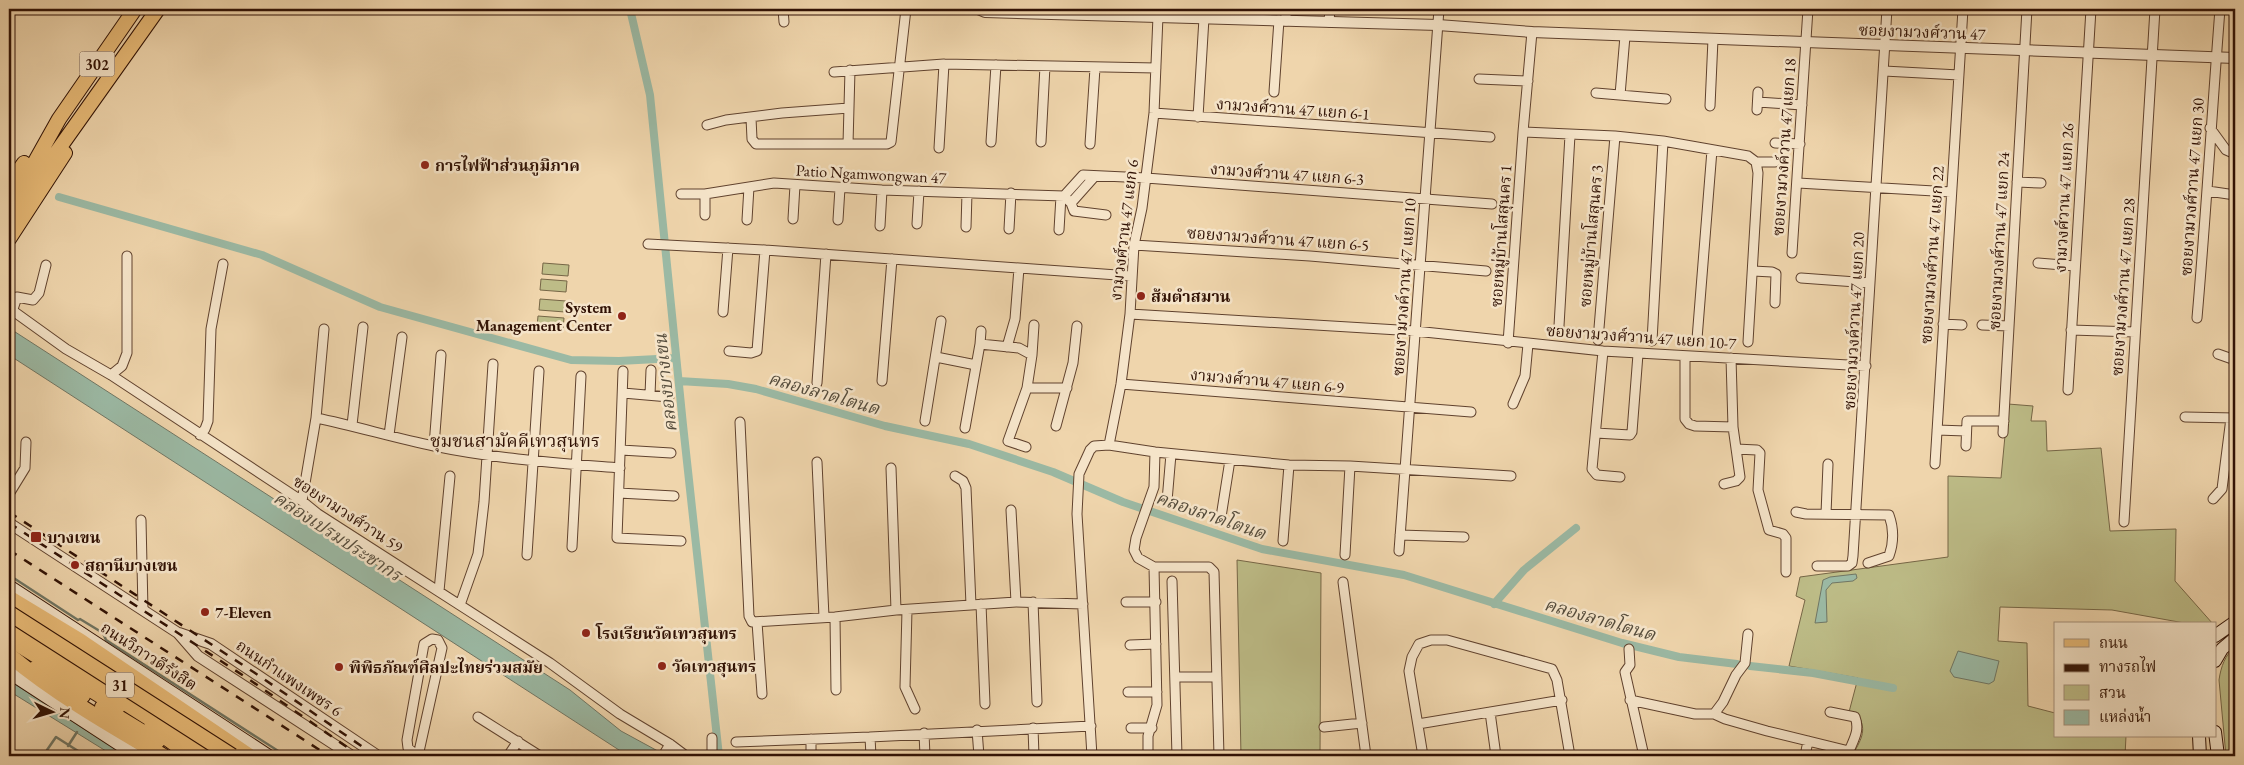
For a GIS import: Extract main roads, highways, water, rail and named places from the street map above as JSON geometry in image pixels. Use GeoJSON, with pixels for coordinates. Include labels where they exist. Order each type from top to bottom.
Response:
{"type":"FeatureCollection","features":[{"type":"Feature","properties":{"kind":"highway"},"geometry":{"type":"LineString","coordinates":[[9,598],[80,642],[249,756]]}},
{"type":"Feature","properties":{"kind":"highway","name":"31"},"geometry":{"type":"LineString","coordinates":[[9,613],[232,756]]}},
{"type":"Feature","properties":{"kind":"highway","name":"31"},"geometry":{"type":"LineString","coordinates":[[9,629],[209,756]]}},
{"type":"Feature","properties":{"kind":"highway"},"geometry":{"type":"LineString","coordinates":[[9,654],[35,676],[115,728],[163,756]]}},
{"type":"Feature","properties":{"kind":"main road","name":"302"},"geometry":{"type":"LineString","coordinates":[[9,219],[35,172],[59,119],[135,9]]}},
{"type":"Feature","properties":{"kind":"main road","name":"302"},"geometry":{"type":"LineString","coordinates":[[9,202],[84,115],[158,9]]}},
{"type":"Feature","properties":{"kind":"main road"},"geometry":{"type":"LineString","coordinates":[[9,239],[58,166],[84,115]]}},
{"type":"Feature","properties":{"kind":"main road"},"geometry":{"type":"LineString","coordinates":[[9,185],[59,119]]}},
{"type":"Feature","properties":{"kind":"main road","name":"ถนนวิภาวดีรังสิต"},"geometry":{"type":"LineString","coordinates":[[9,586],[268,756]]}},
{"type":"Feature","properties":{"kind":"main road","name":"31"},"geometry":{"type":"LineString","coordinates":[[9,608],[195,740],[224,756]]}},
{"type":"Feature","properties":{"kind":"main road"},"geometry":{"type":"LineString","coordinates":[[2216,635],[2235,622]]}},
{"type":"Feature","properties":{"kind":"main road"},"geometry":{"type":"LineString","coordinates":[[2216,659],[2222,649],[2235,638]]}},
{"type":"Feature","properties":{"kind":"main road","name":"31"},"geometry":{"type":"LineString","coordinates":[[9,639],[156,730],[191,756]]}},
{"type":"Feature","properties":{"kind":"main road"},"geometry":{"type":"LineString","coordinates":[[9,654],[151,737],[191,756]]}},
{"type":"Feature","properties":{"kind":"main road"},"geometry":{"type":"LineString","coordinates":[[9,670],[18,678],[137,756]]}},
{"type":"Feature","properties":{"kind":"main road"},"geometry":{"type":"LineString","coordinates":[[2199,738],[2200,756]]}},
{"type":"Feature","properties":{"kind":"main road"},"geometry":{"type":"LineString","coordinates":[[2216,738],[2218,756]]}},
{"type":"Feature","properties":{"kind":"water"},"geometry":{"type":"Polygon","coordinates":[[[9,328],[570,690],[621,731],[667,756],[629,756],[619,750],[9,355],[9,328]]]}},
{"type":"Feature","properties":{"kind":"water"},"geometry":{"type":"Polygon","coordinates":[[[1856,574],[1857,578],[1853,581],[1832,583],[1826,590],[1827,622],[1815,623],[1823,580],[1830,577],[1856,574]]]}},
{"type":"Feature","properties":{"kind":"water"},"geometry":{"type":"Polygon","coordinates":[[[1958,651],[1999,661],[1994,681],[1989,684],[1954,677],[1950,671],[1958,651]]]}},
{"type":"Feature","properties":{"kind":"water"},"geometry":{"type":"Polygon","coordinates":[[[9,679],[126,756],[114,756],[9,691],[9,679]]]}},
{"type":"Feature","properties":{"kind":"waterway","name":"คลองบางเขน"},"geometry":{"type":"LineString","coordinates":[[630,9],[650,95],[719,756]]}},
{"type":"Feature","properties":{"kind":"waterway"},"geometry":{"type":"LineString","coordinates":[[59,197],[262,255],[380,307],[571,360],[619,361],[676,358]]}},
{"type":"Feature","properties":{"kind":"waterway","name":"คลองลาดโตนด"},"geometry":{"type":"LineString","coordinates":[[679,381],[728,384],[756,389],[885,426],[969,444],[1053,472],[1123,502],[1262,549],[1404,575],[1622,643],[1679,657],[1737,664]]}},
{"type":"Feature","properties":{"kind":"waterway"},"geometry":{"type":"LineString","coordinates":[[1494,604],[1524,570],[1576,528]]}},
{"type":"Feature","properties":{"kind":"waterway"},"geometry":{"type":"LineString","coordinates":[[9,575],[78,620],[80,619],[103,633],[106,640],[286,756]]}},
{"type":"Feature","properties":{"kind":"waterway","name":"คลองลาดโตนด"},"geometry":{"type":"LineString","coordinates":[[1750,666],[1813,673],[1893,688]]}},
{"type":"Feature","properties":{"kind":"waterway"},"geometry":{"type":"LineString","coordinates":[[68,746],[77,732]]}},
{"type":"Feature","properties":{"kind":"waterway"},"geometry":{"type":"LineString","coordinates":[[47,750],[56,737],[86,756]]}},
{"type":"Feature","properties":{"kind":"railway"},"geometry":{"type":"LineString","coordinates":[[9,512],[255,673],[376,756]]}},
{"type":"Feature","properties":{"kind":"railway"},"geometry":{"type":"LineString","coordinates":[[9,523],[250,680],[360,756]]}},
{"type":"Feature","properties":{"kind":"railway"},"geometry":{"type":"LineString","coordinates":[[9,550],[329,756]]}},
{"type":"Feature","properties":{"kind":"place","name":"การไฟฟ้าส่วนภูมิภาค"},"geometry":{"type":"Point","coordinates":[425,165]}},
{"type":"Feature","properties":{"kind":"place","name":"ส้มตำสมาน"},"geometry":{"type":"Point","coordinates":[1141,296]}},
{"type":"Feature","properties":{"kind":"place","name":"System Management Center"},"geometry":{"type":"Point","coordinates":[622,316]}},
{"type":"Feature","properties":{"kind":"place","name":"บางเขน"},"geometry":{"type":"Point","coordinates":[36,537]}},
{"type":"Feature","properties":{"kind":"place","name":"สถานีบางเขน"},"geometry":{"type":"Point","coordinates":[75,565]}},
{"type":"Feature","properties":{"kind":"place","name":"7-Eleven"},"geometry":{"type":"Point","coordinates":[205,612]}},
{"type":"Feature","properties":{"kind":"place","name":"โรงเรียนวัดเทวสุนทร"},"geometry":{"type":"Point","coordinates":[586,633]}},
{"type":"Feature","properties":{"kind":"place","name":"วัดเทวสุนทร"},"geometry":{"type":"Point","coordinates":[662,666]}},
{"type":"Feature","properties":{"kind":"place","name":"พิพิธภัณฑ์ศิลปะไทยร่วมสมัย"},"geometry":{"type":"Point","coordinates":[339,667]}},
{"type":"Feature","properties":{"kind":"district","name":"ชุมชนสามัคคีเทวสุนทร"},"geometry":{"type":"Point","coordinates":[515,440]}},
{"type":"Feature","properties":{"kind":"water label","name":"คลองเปรมประชากร"},"geometry":{"type":"Point","coordinates":[338,536]}}]}
